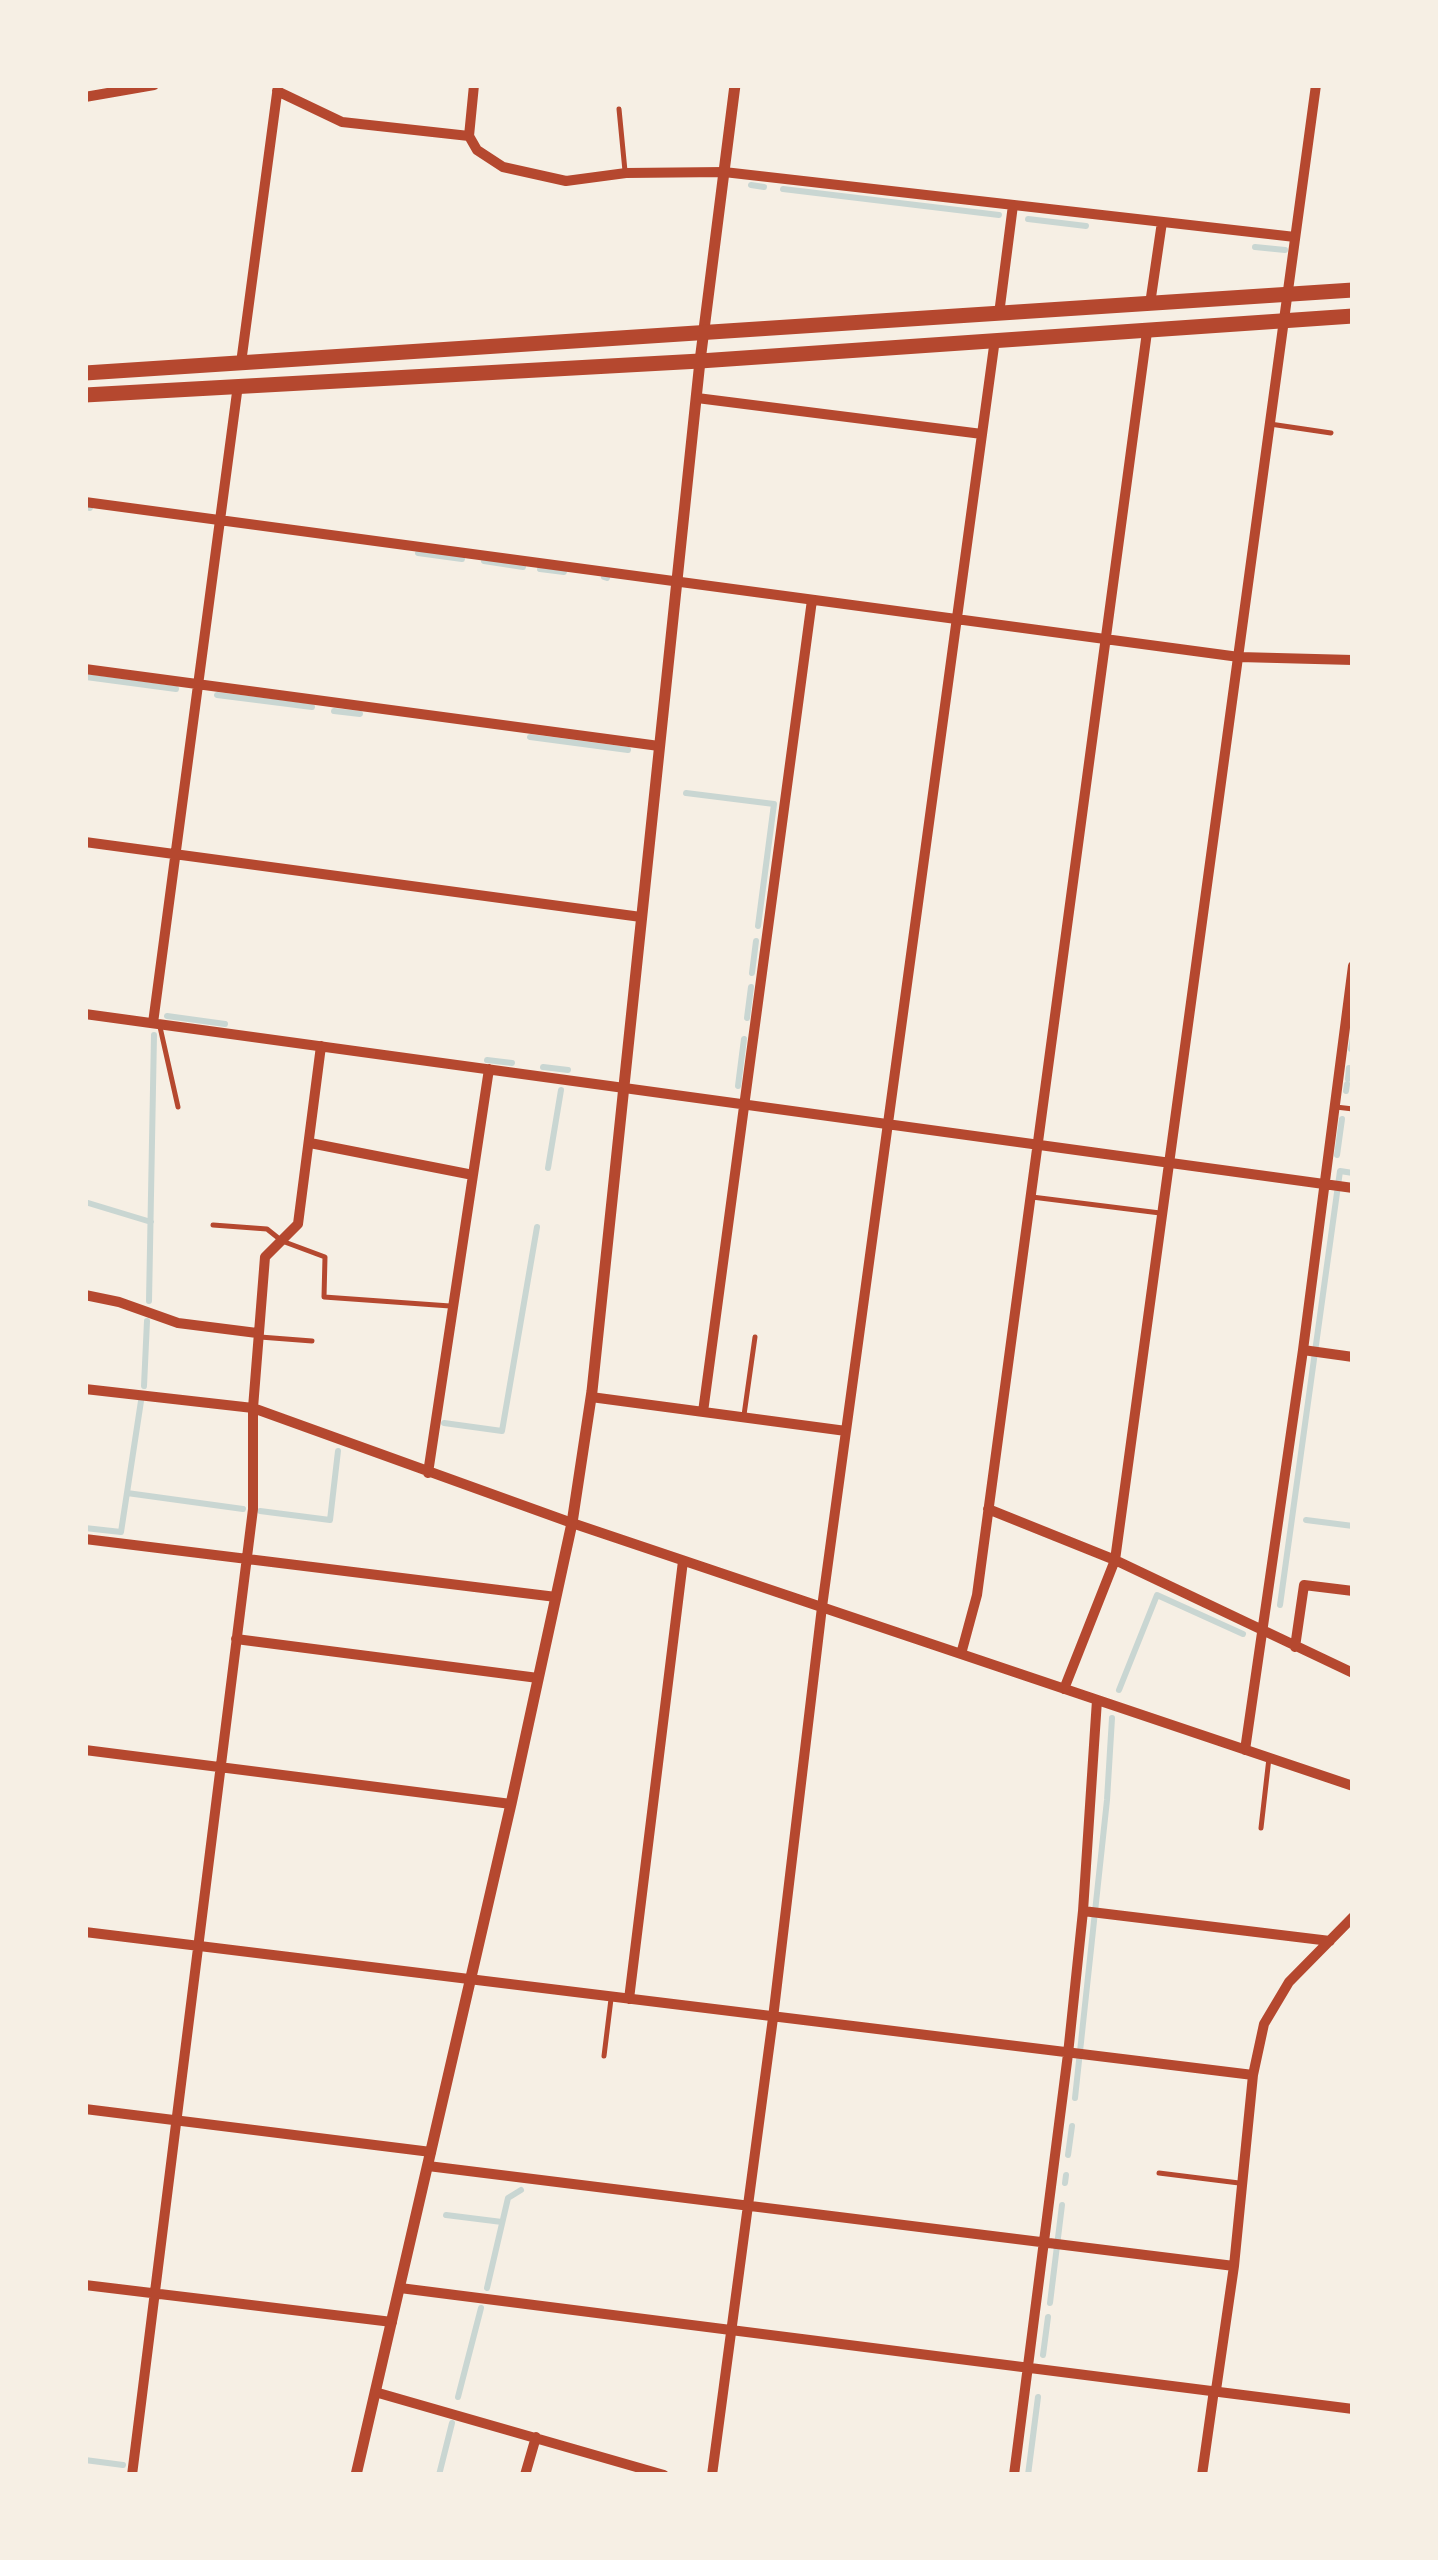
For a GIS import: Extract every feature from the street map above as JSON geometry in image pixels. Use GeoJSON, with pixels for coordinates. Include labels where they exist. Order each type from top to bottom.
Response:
{"type":"FeatureCollection","features":[{"type":"Feature","properties":{"kind":"main road"},"geometry":{"type":"LineString","coordinates":[[85,372],[1353,290]]}},
{"type":"Feature","properties":{"kind":"main road"},"geometry":{"type":"LineString","coordinates":[[85,395],[700,361],[1353,316]]}},
{"type":"Feature","properties":{"kind":"street"},"geometry":{"type":"LineString","coordinates":[[85,97],[154,85]]}},
{"type":"Feature","properties":{"kind":"street"},"geometry":{"type":"LineString","coordinates":[[474,85],[469,136],[477,150],[503,167],[566,181],[626,173],[724,172],[1295,237]]}},
{"type":"Feature","properties":{"kind":"street"},"geometry":{"type":"LineString","coordinates":[[356,2475],[512,1804],[572,1523],[591,1398],[700,361],[735,85]]}},
{"type":"Feature","properties":{"kind":"street"},"geometry":{"type":"LineString","coordinates":[[1064,1689],[1115,1560],[1316,85]]}},
{"type":"Feature","properties":{"kind":"street"},"geometry":{"type":"LineString","coordinates":[[241,362],[278,88],[342,122],[469,136]]}},
{"type":"Feature","properties":{"kind":"street"},"geometry":{"type":"LineString","coordinates":[[999,314],[1013,205]]}},
{"type":"Feature","properties":{"kind":"street"},"geometry":{"type":"LineString","coordinates":[[1150,304],[1162,222]]}},
{"type":"Feature","properties":{"kind":"street"},"geometry":{"type":"LineString","coordinates":[[961,1654],[977,1595],[1148,332]]}},
{"type":"Feature","properties":{"kind":"street"},"geometry":{"type":"LineString","coordinates":[[712,2475],[773,2018],[822,1607],[995,339]]}},
{"type":"Feature","properties":{"kind":"street"},"geometry":{"type":"LineString","coordinates":[[156,1024],[238,385]]}},
{"type":"Feature","properties":{"kind":"street"},"geometry":{"type":"LineString","coordinates":[[697,398],[982,434]]}},
{"type":"Feature","properties":{"kind":"street"},"geometry":{"type":"LineString","coordinates":[[85,502],[1239,657],[1353,660]]}},
{"type":"Feature","properties":{"kind":"street"},"geometry":{"type":"LineString","coordinates":[[703,1412],[812,600]]}},
{"type":"Feature","properties":{"kind":"street"},"geometry":{"type":"LineString","coordinates":[[85,669],[659,746]]}},
{"type":"Feature","properties":{"kind":"street"},"geometry":{"type":"LineString","coordinates":[[85,842],[641,917]]}},
{"type":"Feature","properties":{"kind":"street"},"geometry":{"type":"LineString","coordinates":[[1245,1750],[1340,1186],[1334,1106],[1353,966]]}},
{"type":"Feature","properties":{"kind":"street"},"geometry":{"type":"LineString","coordinates":[[85,1014],[1340,1186]]}},
{"type":"Feature","properties":{"kind":"street"},"geometry":{"type":"LineString","coordinates":[[132,2475],[253,1509],[253,1408],[265,1257],[298,1224],[320,1046]]}},
{"type":"Feature","properties":{"kind":"street"},"geometry":{"type":"LineString","coordinates":[[428,1473],[490,1070]]}},
{"type":"Feature","properties":{"kind":"street"},"geometry":{"type":"LineString","coordinates":[[310,1144],[473,1175]]}},
{"type":"Feature","properties":{"kind":"street"},"geometry":{"type":"LineString","coordinates":[[85,1295],[119,1302],[178,1323],[257,1335]]}},
{"type":"Feature","properties":{"kind":"street"},"geometry":{"type":"LineString","coordinates":[[1313,1352],[1353,1357]]}},
{"type":"Feature","properties":{"kind":"street"},"geometry":{"type":"LineString","coordinates":[[85,1389],[253,1408],[572,1523],[1353,1786]]}},
{"type":"Feature","properties":{"kind":"street"},"geometry":{"type":"LineString","coordinates":[[591,1398],[846,1432]]}},
{"type":"Feature","properties":{"kind":"street"},"geometry":{"type":"LineString","coordinates":[[988,1509],[1115,1560],[1353,1674]]}},
{"type":"Feature","properties":{"kind":"street"},"geometry":{"type":"LineString","coordinates":[[85,1539],[556,1597]]}},
{"type":"Feature","properties":{"kind":"street"},"geometry":{"type":"LineString","coordinates":[[629,1999],[683,1560]]}},
{"type":"Feature","properties":{"kind":"street"},"geometry":{"type":"LineString","coordinates":[[1295,1647],[1304,1585],[1353,1592]]}},
{"type":"Feature","properties":{"kind":"street"},"geometry":{"type":"LineString","coordinates":[[236,1640],[538,1678]]}},
{"type":"Feature","properties":{"kind":"street"},"geometry":{"type":"LineString","coordinates":[[1014,2475],[1091,1912],[1097,1700]]}},
{"type":"Feature","properties":{"kind":"street"},"geometry":{"type":"LineString","coordinates":[[85,1750],[512,1804]]}},
{"type":"Feature","properties":{"kind":"street"},"geometry":{"type":"LineString","coordinates":[[1091,1912],[1330,1941]]}},
{"type":"Feature","properties":{"kind":"street"},"geometry":{"type":"LineString","coordinates":[[1202,2475],[1234,2266],[1254,2075],[1264,2024],[1288,1982],[1353,1917]]}},
{"type":"Feature","properties":{"kind":"street"},"geometry":{"type":"LineString","coordinates":[[85,1932],[1254,2075]]}},
{"type":"Feature","properties":{"kind":"street"},"geometry":{"type":"LineString","coordinates":[[85,2108],[432,2152]]}},
{"type":"Feature","properties":{"kind":"street"},"geometry":{"type":"LineString","coordinates":[[428,2166],[1234,2266]]}},
{"type":"Feature","properties":{"kind":"street"},"geometry":{"type":"LineString","coordinates":[[85,2285],[392,2322]]}},
{"type":"Feature","properties":{"kind":"street"},"geometry":{"type":"LineString","coordinates":[[400,2288],[1353,2410]]}},
{"type":"Feature","properties":{"kind":"street"},"geometry":{"type":"LineString","coordinates":[[376,2392],[664,2475]]}},
{"type":"Feature","properties":{"kind":"street"},"geometry":{"type":"LineString","coordinates":[[525,2475],[536,2437]]}},
{"type":"Feature","properties":{"kind":"lane"},"geometry":{"type":"LineString","coordinates":[[619,110],[626,173]]}},
{"type":"Feature","properties":{"kind":"lane"},"geometry":{"type":"LineString","coordinates":[[1268,424],[1331,432]]}},
{"type":"Feature","properties":{"kind":"lane"},"geometry":{"type":"LineString","coordinates":[[156,1024],[178,1107]]}},
{"type":"Feature","properties":{"kind":"lane"},"geometry":{"type":"LineString","coordinates":[[1334,1106],[1353,1109]]}},
{"type":"Feature","properties":{"kind":"lane"},"geometry":{"type":"LineString","coordinates":[[1030,1197],[1162,1214]]}},
{"type":"Feature","properties":{"kind":"lane"},"geometry":{"type":"LineString","coordinates":[[213,1224],[267,1230],[282,1241],[325,1258],[324,1297],[454,1306]]}},
{"type":"Feature","properties":{"kind":"lane"},"geometry":{"type":"LineString","coordinates":[[257,1335],[312,1340]]}},
{"type":"Feature","properties":{"kind":"lane"},"geometry":{"type":"LineString","coordinates":[[744,1418],[754,1337]]}},
{"type":"Feature","properties":{"kind":"lane"},"geometry":{"type":"LineString","coordinates":[[1260,1828],[1269,1758]]}},
{"type":"Feature","properties":{"kind":"lane"},"geometry":{"type":"LineString","coordinates":[[604,2056],[611,1997]]}},
{"type":"Feature","properties":{"kind":"lane"},"geometry":{"type":"LineString","coordinates":[[1159,2172],[1242,2183]]}},
{"type":"Feature","properties":{"kind":"waterway"},"geometry":{"type":"LineString","coordinates":[[751,185],[764,187]]}},
{"type":"Feature","properties":{"kind":"waterway"},"geometry":{"type":"LineString","coordinates":[[783,189],[999,215]]}},
{"type":"Feature","properties":{"kind":"waterway"},"geometry":{"type":"LineString","coordinates":[[1028,219],[1086,226]]}},
{"type":"Feature","properties":{"kind":"waterway"},"geometry":{"type":"LineString","coordinates":[[1255,247],[1285,250]]}},
{"type":"Feature","properties":{"kind":"waterway"},"geometry":{"type":"LineString","coordinates":[[85,507],[90,508]]}},
{"type":"Feature","properties":{"kind":"waterway"},"geometry":{"type":"LineString","coordinates":[[418,553],[462,559]]}},
{"type":"Feature","properties":{"kind":"waterway"},"geometry":{"type":"LineString","coordinates":[[484,561],[523,567]]}},
{"type":"Feature","properties":{"kind":"waterway"},"geometry":{"type":"LineString","coordinates":[[540,569],[564,572]]}},
{"type":"Feature","properties":{"kind":"waterway"},"geometry":{"type":"LineString","coordinates":[[86,677],[176,689]]}},
{"type":"Feature","properties":{"kind":"waterway"},"geometry":{"type":"LineString","coordinates":[[217,695],[312,707]]}},
{"type":"Feature","properties":{"kind":"waterway"},"geometry":{"type":"LineString","coordinates":[[334,711],[360,714]]}},
{"type":"Feature","properties":{"kind":"waterway"},"geometry":{"type":"LineString","coordinates":[[530,737],[628,750]]}},
{"type":"Feature","properties":{"kind":"waterway"},"geometry":{"type":"LineString","coordinates":[[686,793],[774,804],[758,926]]}},
{"type":"Feature","properties":{"kind":"waterway"},"geometry":{"type":"LineString","coordinates":[[752,973],[756,941]]}},
{"type":"Feature","properties":{"kind":"waterway"},"geometry":{"type":"LineString","coordinates":[[747,1018],[751,987]]}},
{"type":"Feature","properties":{"kind":"waterway"},"geometry":{"type":"LineString","coordinates":[[167,1016],[225,1024]]}},
{"type":"Feature","properties":{"kind":"waterway"},"geometry":{"type":"LineString","coordinates":[[149,1301],[154,1035]]}},
{"type":"Feature","properties":{"kind":"waterway"},"geometry":{"type":"LineString","coordinates":[[1351,1049],[1353,1038]]}},
{"type":"Feature","properties":{"kind":"waterway"},"geometry":{"type":"LineString","coordinates":[[738,1086],[744,1039]]}},
{"type":"Feature","properties":{"kind":"waterway"},"geometry":{"type":"LineString","coordinates":[[487,1060],[512,1063]]}},
{"type":"Feature","properties":{"kind":"waterway"},"geometry":{"type":"LineString","coordinates":[[543,1067],[568,1070]]}},
{"type":"Feature","properties":{"kind":"waterway"},"geometry":{"type":"LineString","coordinates":[[1348,1079],[1349,1068]]}},
{"type":"Feature","properties":{"kind":"waterway"},"geometry":{"type":"LineString","coordinates":[[1346,1091],[1347,1084]]}},
{"type":"Feature","properties":{"kind":"waterway"},"geometry":{"type":"LineString","coordinates":[[548,1168],[561,1090]]}},
{"type":"Feature","properties":{"kind":"waterway"},"geometry":{"type":"LineString","coordinates":[[1337,1155],[1342,1119]]}},
{"type":"Feature","properties":{"kind":"waterway"},"geometry":{"type":"LineString","coordinates":[[1280,1605],[1340,1171],[1353,1173]]}},
{"type":"Feature","properties":{"kind":"waterway"},"geometry":{"type":"LineString","coordinates":[[85,1202],[151,1222]]}},
{"type":"Feature","properties":{"kind":"waterway"},"geometry":{"type":"LineString","coordinates":[[444,1423],[502,1431],[537,1227]]}},
{"type":"Feature","properties":{"kind":"waterway"},"geometry":{"type":"LineString","coordinates":[[144,1386],[147,1321]]}},
{"type":"Feature","properties":{"kind":"waterway"},"geometry":{"type":"LineString","coordinates":[[85,1528],[121,1532],[141,1401]]}},
{"type":"Feature","properties":{"kind":"waterway"},"geometry":{"type":"LineString","coordinates":[[260,1511],[330,1520],[338,1451]]}},
{"type":"Feature","properties":{"kind":"waterway"},"geometry":{"type":"LineString","coordinates":[[127,1493],[243,1509]]}},
{"type":"Feature","properties":{"kind":"waterway"},"geometry":{"type":"LineString","coordinates":[[1306,1520],[1353,1526]]}},
{"type":"Feature","properties":{"kind":"waterway"},"geometry":{"type":"LineString","coordinates":[[1119,1690],[1157,1595],[1243,1634]]}},
{"type":"Feature","properties":{"kind":"waterway"},"geometry":{"type":"LineString","coordinates":[[1075,2098],[1112,1718]]}},
{"type":"Feature","properties":{"kind":"waterway"},"geometry":{"type":"LineString","coordinates":[[1068,2155],[1072,2126]]}},
{"type":"Feature","properties":{"kind":"waterway"},"geometry":{"type":"LineString","coordinates":[[1065,2183],[1066,2175]]}},
{"type":"Feature","properties":{"kind":"waterway"},"geometry":{"type":"LineString","coordinates":[[487,2288],[508,2198],[521,2190]]}},
{"type":"Feature","properties":{"kind":"waterway"},"geometry":{"type":"LineString","coordinates":[[1050,2303],[1062,2205]]}},
{"type":"Feature","properties":{"kind":"waterway"},"geometry":{"type":"LineString","coordinates":[[446,2215],[502,2222]]}},
{"type":"Feature","properties":{"kind":"waterway"},"geometry":{"type":"LineString","coordinates":[[458,2397],[481,2308]]}},
{"type":"Feature","properties":{"kind":"waterway"},"geometry":{"type":"LineString","coordinates":[[1043,2355],[1048,2317]]}},
{"type":"Feature","properties":{"kind":"waterway"},"geometry":{"type":"LineString","coordinates":[[1028,2475],[1038,2397]]}},
{"type":"Feature","properties":{"kind":"waterway"},"geometry":{"type":"LineString","coordinates":[[439,2475],[452,2423]]}},
{"type":"Feature","properties":{"kind":"waterway"},"geometry":{"type":"LineString","coordinates":[[85,2460],[123,2465]]}}]}
